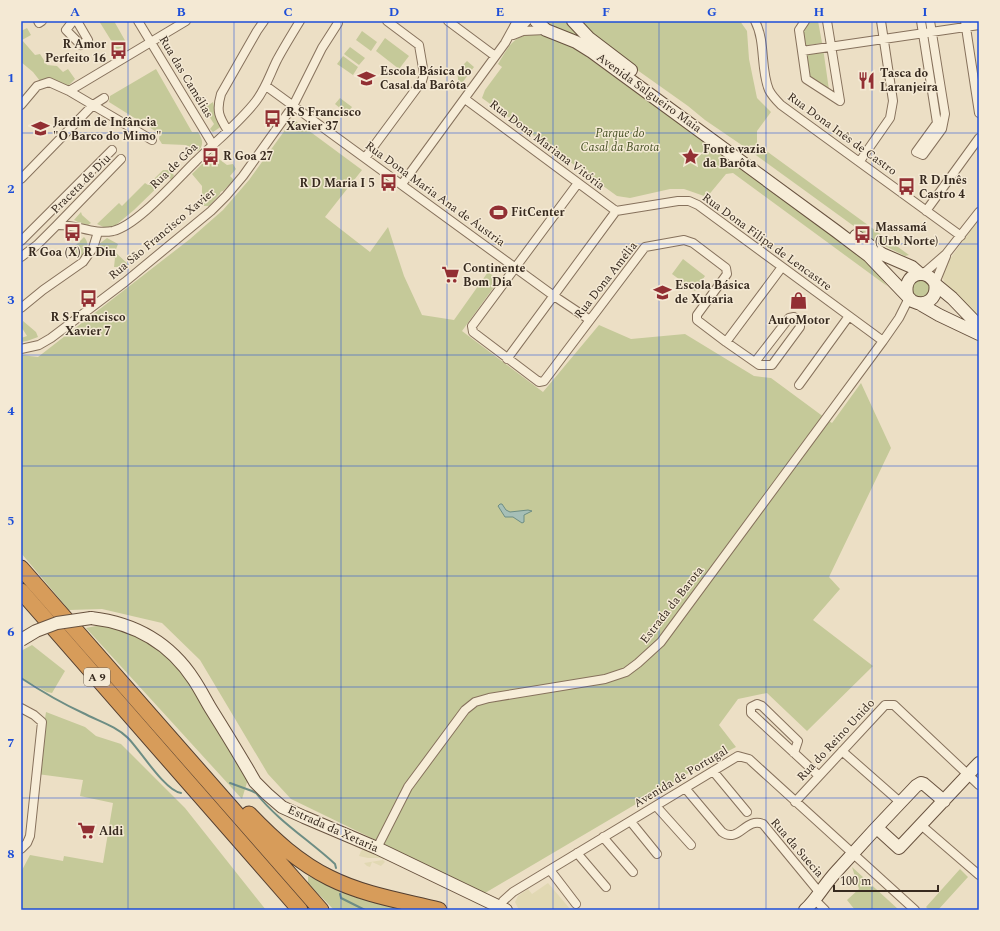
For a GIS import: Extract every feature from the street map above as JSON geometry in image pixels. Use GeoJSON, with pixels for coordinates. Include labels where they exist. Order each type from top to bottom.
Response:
{"type":"FeatureCollection","features":[{"type":"Feature","properties":{"kind":"highway","name":"A 9"},"geometry":{"type":"LineString","coordinates":[[21,568],[321,910]]}},
{"type":"Feature","properties":{"kind":"highway","name":"A 9"},"geometry":{"type":"LineString","coordinates":[[21,591],[300,910]]}},
{"type":"Feature","properties":{"kind":"highway"},"geometry":{"type":"LineString","coordinates":[[173,742],[209,772],[240,806],[272,837],[316,870],[330,878],[359,889],[439,910]]}},
{"type":"Feature","properties":{"kind":"highway"},"geometry":{"type":"LineString","coordinates":[[281,888],[294,910]]}},
{"type":"Feature","properties":{"kind":"street"},"geometry":{"type":"LineString","coordinates":[[73,21],[66,30],[81,45],[88,40],[77,21]]}},
{"type":"Feature","properties":{"kind":"street","name":"Rua das Camélias"},"geometry":{"type":"LineString","coordinates":[[138,21],[213,145]]}},
{"type":"Feature","properties":{"kind":"street"},"geometry":{"type":"LineString","coordinates":[[69,91],[186,21]]}},
{"type":"Feature","properties":{"kind":"street"},"geometry":{"type":"LineString","coordinates":[[228,131],[219,116],[218,105],[221,94],[264,21]]}},
{"type":"Feature","properties":{"kind":"street","name":"Rua de Gôa"},"geometry":{"type":"LineString","coordinates":[[57,225],[65,225],[98,232],[114,231],[125,226],[143,213],[228,131],[256,100],[266,86],[277,60],[300,21]]}},
{"type":"Feature","properties":{"kind":"street"},"geometry":{"type":"LineString","coordinates":[[365,158],[422,81],[424,74],[419,45],[387,21]]}},
{"type":"Feature","properties":{"kind":"street"},"geometry":{"type":"LineString","coordinates":[[448,21],[495,56]]}},
{"type":"Feature","properties":{"kind":"street"},"geometry":{"type":"LineString","coordinates":[[505,43],[510,30],[511,21]]}},
{"type":"Feature","properties":{"kind":"street"},"geometry":{"type":"LineString","coordinates":[[505,43],[517,21]]}},
{"type":"Feature","properties":{"kind":"street"},"geometry":{"type":"LineString","coordinates":[[402,184],[495,56],[505,43],[527,21]]}},
{"type":"Feature","properties":{"kind":"street","name":"Avenida Salgueiro Maia"},"geometry":{"type":"LineString","coordinates":[[536,21],[546,30],[576,42],[586,48],[671,109],[869,256],[889,278],[913,300],[939,315],[979,334]]}},
{"type":"Feature","properties":{"kind":"street","name":"Avenida Salgueiro Maia"},"geometry":{"type":"LineString","coordinates":[[573,21],[598,45],[859,238],[882,254],[912,267],[922,274],[930,277],[935,284],[952,298],[979,326]]}},
{"type":"Feature","properties":{"kind":"street","name":"Rua Dona Inês de Castro"},"geometry":{"type":"LineString","coordinates":[[756,21],[760,36],[768,86],[774,99],[961,236]]}},
{"type":"Feature","properties":{"kind":"street"},"geometry":{"type":"LineString","coordinates":[[805,21],[798,30],[806,79],[840,101],[827,21]]}},
{"type":"Feature","properties":{"kind":"street"},"geometry":{"type":"LineString","coordinates":[[860,161],[890,118],[893,101],[880,21]]}},
{"type":"Feature","properties":{"kind":"street"},"geometry":{"type":"LineString","coordinates":[[921,21],[937,123],[916,152],[923,155],[942,129],[945,114],[930,21]]}},
{"type":"Feature","properties":{"kind":"street","name":"Rua São Francisco Xavier"},"geometry":{"type":"LineString","coordinates":[[21,349],[39,345],[51,338],[125,282],[212,211],[243,176],[294,106],[322,48],[338,23]]}},
{"type":"Feature","properties":{"kind":"street"},"geometry":{"type":"LineString","coordinates":[[802,51],[932,32],[965,24],[979,25]]}},
{"type":"Feature","properties":{"kind":"street"},"geometry":{"type":"LineString","coordinates":[[965,24],[979,113]]}},
{"type":"Feature","properties":{"kind":"street"},"geometry":{"type":"LineString","coordinates":[[513,35],[523,31],[546,30]]}},
{"type":"Feature","properties":{"kind":"street"},"geometry":{"type":"LineString","coordinates":[[21,105],[36,86],[48,82],[69,91],[152,140]]}},
{"type":"Feature","properties":{"kind":"street","name":"Rua Dona Maria Ana de Áustria"},"geometry":{"type":"LineString","coordinates":[[266,86],[554,296],[590,320]]}},
{"type":"Feature","properties":{"kind":"street"},"geometry":{"type":"LineString","coordinates":[[21,179],[93,105],[104,98]]}},
{"type":"Feature","properties":{"kind":"street","name":"Rua Dona Mariana Vitória"},"geometry":{"type":"LineString","coordinates":[[465,99],[616,211]]}},
{"type":"Feature","properties":{"kind":"street"},"geometry":{"type":"LineString","coordinates":[[926,211],[979,138]]}},
{"type":"Feature","properties":{"kind":"street"},"geometry":{"type":"LineString","coordinates":[[21,241],[112,150]]}},
{"type":"Feature","properties":{"kind":"street","name":"Praceta de Diu"},"geometry":{"type":"LineString","coordinates":[[57,225],[122,159]]}},
{"type":"Feature","properties":{"kind":"street"},"geometry":{"type":"LineString","coordinates":[[578,183],[472,326],[473,332],[507,359],[616,211]]}},
{"type":"Feature","properties":{"kind":"street","name":"Rua Dona Filipa de Lencastre"},"geometry":{"type":"LineString","coordinates":[[616,211],[678,201],[689,201],[698,205],[883,341]]}},
{"type":"Feature","properties":{"kind":"street"},"geometry":{"type":"LineString","coordinates":[[946,254],[935,284],[936,288],[934,296],[928,302],[913,300],[906,290],[908,281],[912,277],[922,274],[946,254],[979,212]]}},
{"type":"Feature","properties":{"kind":"street"},"geometry":{"type":"LineString","coordinates":[[21,257],[37,245],[57,225]]}},
{"type":"Feature","properties":{"kind":"street"},"geometry":{"type":"LineString","coordinates":[[21,308],[43,290],[83,262],[93,248],[98,232]]}},
{"type":"Feature","properties":{"kind":"street","name":"Rua Dona Amélia"},"geometry":{"type":"LineString","coordinates":[[507,359],[539,382],[544,381],[645,247],[684,240],[693,243],[726,268],[727,274],[697,315],[697,320],[726,342]]}},
{"type":"Feature","properties":{"kind":"street"},"geometry":{"type":"LineString","coordinates":[[755,362],[789,318],[794,317],[800,322],[800,327],[772,365],[759,364],[755,362],[726,342],[782,267]]}},
{"type":"Feature","properties":{"kind":"street","name":"Estrada da Barota"},"geometry":{"type":"LineString","coordinates":[[377,848],[408,787],[465,710],[475,702],[489,698],[605,679],[626,672],[644,659],[666,635],[883,341],[898,318],[913,300]]}},
{"type":"Feature","properties":{"kind":"street"},"geometry":{"type":"LineString","coordinates":[[798,385],[849,316]]}},
{"type":"Feature","properties":{"kind":"street","name":"Estrada da Xetaria"},"geometry":{"type":"LineString","coordinates":[[21,640],[36,631],[57,623],[91,618],[120,622],[139,630],[153,638],[166,649],[194,680],[255,782],[282,807],[377,848],[503,908]]}},
{"type":"Feature","properties":{"kind":"street"},"geometry":{"type":"LineString","coordinates":[[794,753],[798,741],[762,706],[757,704],[751,707],[751,713],[794,753],[818,775]]}},
{"type":"Feature","properties":{"kind":"street","name":"Rua do Reino Unido"},"geometry":{"type":"LineString","coordinates":[[795,802],[818,775],[885,705],[894,705],[979,785]]}},
{"type":"Feature","properties":{"kind":"street"},"geometry":{"type":"LineString","coordinates":[[21,708],[34,715],[42,722],[30,836],[27,843],[21,849]]}},
{"type":"Feature","properties":{"kind":"street"},"geometry":{"type":"LineString","coordinates":[[842,751],[900,802]]}},
{"type":"Feature","properties":{"kind":"street","name":"Avenida de Portugal"},"geometry":{"type":"LineString","coordinates":[[503,908],[503,901],[513,892],[738,756],[746,757],[916,910]]}},
{"type":"Feature","properties":{"kind":"street"},"geometry":{"type":"LineString","coordinates":[[876,828],[899,848],[979,763]]}},
{"type":"Feature","properties":{"kind":"street"},"geometry":{"type":"LineString","coordinates":[[714,771],[747,812]]}},
{"type":"Feature","properties":{"kind":"street"},"geometry":{"type":"LineString","coordinates":[[805,910],[853,853],[916,786],[921,783],[927,786],[944,801]]}},
{"type":"Feature","properties":{"kind":"street","name":"Rua da Suecia"},"geometry":{"type":"LineString","coordinates":[[685,788],[722,832],[728,836],[732,836],[753,823],[758,822],[763,824],[817,896]]}},
{"type":"Feature","properties":{"kind":"street"},"geometry":{"type":"LineString","coordinates":[[656,806],[691,845]]}},
{"type":"Feature","properties":{"kind":"street"},"geometry":{"type":"LineString","coordinates":[[631,822],[657,854]]}},
{"type":"Feature","properties":{"kind":"street"},"geometry":{"type":"LineString","coordinates":[[921,825],[979,875]]}},
{"type":"Feature","properties":{"kind":"street"},"geometry":{"type":"LineString","coordinates":[[603,838],[633,872]]}},
{"type":"Feature","properties":{"kind":"street"},"geometry":{"type":"LineString","coordinates":[[577,854],[606,887]]}},
{"type":"Feature","properties":{"kind":"street"},"geometry":{"type":"LineString","coordinates":[[550,870],[576,904]]}},
{"type":"Feature","properties":{"kind":"street"},"geometry":{"type":"LineString","coordinates":[[817,896],[825,910]]}},
{"type":"Feature","properties":{"kind":"shaded area"},"geometry":{"type":"Polygon","coordinates":[[[979,219],[979,321],[969,312],[945,284],[942,276],[947,263],[979,219]]]}},
{"type":"Feature","properties":{"kind":"shaded area"},"geometry":{"type":"Polygon","coordinates":[[[366,847],[386,856],[383,860],[382,858],[368,858],[359,856],[361,851],[366,847]]]}},
{"type":"Feature","properties":{"kind":"shaded area"},"geometry":{"type":"Polygon","coordinates":[[[383,860],[385,862],[381,866],[372,862],[370,867],[364,863],[383,860]]]}},
{"type":"Feature","properties":{"kind":"shaded area"},"geometry":{"type":"Polygon","coordinates":[[[548,883],[571,910],[519,910],[515,902],[518,896],[528,889],[532,894],[548,883]]]}},
{"type":"Feature","properties":{"kind":"green space"},"geometry":{"type":"Polygon","coordinates":[[[99,21],[114,21],[127,44],[117,50],[99,21]]]}},
{"type":"Feature","properties":{"kind":"green space"},"geometry":{"type":"Polygon","coordinates":[[[538,21],[568,21],[593,47],[538,21]]]}},
{"type":"Feature","properties":{"kind":"green space","name":"Parque do Casal da Barota"},"geometry":{"type":"Polygon","coordinates":[[[578,21],[740,21],[747,31],[749,59],[757,98],[771,112],[757,131],[757,144],[909,255],[905,256],[873,240],[609,50],[578,21]]]}},
{"type":"Feature","properties":{"kind":"green space"},"geometry":{"type":"Polygon","coordinates":[[[808,21],[818,21],[822,43],[803,46],[802,31],[808,21]]]}},
{"type":"Feature","properties":{"kind":"green space"},"geometry":{"type":"Polygon","coordinates":[[[27,28],[31,35],[22,40],[35,55],[40,54],[47,65],[57,66],[63,72],[68,69],[75,79],[68,86],[51,80],[40,81],[33,72],[21,62],[21,31],[27,28]]]}},
{"type":"Feature","properties":{"kind":"green space"},"geometry":{"type":"Polygon","coordinates":[[[362,31],[377,42],[371,51],[356,40],[362,31]]]}},
{"type":"Feature","properties":{"kind":"green space","name":"Parque do Casal da Barota"},"geometry":{"type":"Polygon","coordinates":[[[540,33],[572,46],[859,254],[874,269],[887,286],[733,173],[726,174],[707,197],[684,189],[670,189],[630,198],[617,196],[482,98],[485,90],[502,67],[498,64],[510,45],[518,38],[540,33]]]}},
{"type":"Feature","properties":{"kind":"green space"},"geometry":{"type":"Polygon","coordinates":[[[385,38],[409,56],[399,69],[376,51],[385,38]]]}},
{"type":"Feature","properties":{"kind":"green space"},"geometry":{"type":"Polygon","coordinates":[[[350,47],[365,58],[359,65],[344,54],[350,47]]]}},
{"type":"Feature","properties":{"kind":"green space"},"geometry":{"type":"Polygon","coordinates":[[[823,48],[829,90],[807,77],[804,50],[823,48]]]}},
{"type":"Feature","properties":{"kind":"green space"},"geometry":{"type":"Polygon","coordinates":[[[343,56],[358,67],[353,75],[337,64],[343,56]]]}},
{"type":"Feature","properties":{"kind":"green space"},"geometry":{"type":"Polygon","coordinates":[[[467,61],[474,67],[459,87],[457,71],[467,61]]]}},
{"type":"Feature","properties":{"kind":"green space"},"geometry":{"type":"Polygon","coordinates":[[[156,69],[192,132],[198,132],[200,135],[202,144],[198,151],[186,145],[162,144],[159,139],[160,134],[109,102],[110,96],[156,69]]]}},
{"type":"Feature","properties":{"kind":"green space"},"geometry":{"type":"Polygon","coordinates":[[[340,98],[352,107],[347,114],[335,104],[340,98]]]}},
{"type":"Feature","properties":{"kind":"green space"},"geometry":{"type":"Polygon","coordinates":[[[213,102],[216,114],[222,125],[213,132],[210,129],[214,124],[204,108],[213,102]]]}},
{"type":"Feature","properties":{"kind":"green space"},"geometry":{"type":"Polygon","coordinates":[[[293,119],[362,170],[325,217],[370,252],[388,227],[404,276],[422,315],[454,320],[488,272],[499,280],[462,331],[543,392],[599,325],[631,339],[685,334],[754,376],[771,378],[832,423],[861,383],[891,448],[829,577],[840,589],[813,620],[873,666],[807,731],[767,693],[738,699],[719,725],[736,747],[709,761],[485,893],[291,799],[268,774],[200,660],[162,623],[102,609],[69,610],[21,553],[21,355],[38,357],[190,239],[223,210],[249,180],[293,119]]]}},
{"type":"Feature","properties":{"kind":"green space"},"geometry":{"type":"Polygon","coordinates":[[[212,154],[227,165],[233,164],[236,169],[230,176],[234,180],[209,206],[202,206],[202,186],[192,174],[212,154]]]}},
{"type":"Feature","properties":{"kind":"green space"},"geometry":{"type":"Polygon","coordinates":[[[163,170],[168,170],[174,175],[172,180],[168,177],[134,210],[110,230],[97,224],[119,203],[122,206],[145,183],[148,185],[163,170]]]}},
{"type":"Feature","properties":{"kind":"green space"},"geometry":{"type":"Polygon","coordinates":[[[81,212],[82,215],[91,223],[88,225],[74,220],[81,212]]]}},
{"type":"Feature","properties":{"kind":"green space"},"geometry":{"type":"Polygon","coordinates":[[[84,237],[87,245],[86,250],[80,258],[72,249],[84,237]]]}},
{"type":"Feature","properties":{"kind":"green space"},"geometry":{"type":"Polygon","coordinates":[[[107,238],[118,244],[115,252],[129,265],[114,267],[115,258],[101,255],[99,244],[107,238]]]}},
{"type":"Feature","properties":{"kind":"green space"},"geometry":{"type":"Polygon","coordinates":[[[683,259],[705,276],[695,291],[672,274],[683,259]]]}},
{"type":"Feature","properties":{"kind":"green space"},"geometry":{"type":"Polygon","coordinates":[[[919,278],[932,284],[925,299],[913,296],[911,286],[919,278]]]}},
{"type":"Feature","properties":{"kind":"green space"},"geometry":{"type":"Polygon","coordinates":[[[23,321],[36,332],[38,337],[21,342],[21,338],[27,336],[22,328],[23,321]]]}},
{"type":"Feature","properties":{"kind":"green space"},"geometry":{"type":"Polygon","coordinates":[[[101,625],[124,629],[165,651],[182,670],[248,779],[242,799],[86,628],[101,625]]]}},
{"type":"Feature","properties":{"kind":"green space"},"geometry":{"type":"Polygon","coordinates":[[[32,645],[65,671],[52,693],[47,692],[21,678],[21,651],[32,645]]]}},
{"type":"Feature","properties":{"kind":"green space"},"geometry":{"type":"Polygon","coordinates":[[[46,712],[85,727],[96,736],[121,744],[185,808],[266,910],[21,910],[21,872],[30,855],[63,861],[64,856],[103,863],[113,803],[80,796],[83,780],[37,774],[46,712]]]}},
{"type":"Feature","properties":{"kind":"green space"},"geometry":{"type":"Polygon","coordinates":[[[852,867],[899,910],[855,910],[847,900],[859,889],[852,867]]]}},
{"type":"Feature","properties":{"kind":"green space"},"geometry":{"type":"Polygon","coordinates":[[[960,869],[968,877],[938,910],[929,910],[926,907],[960,869]]]}},
{"type":"Feature","properties":{"kind":"green space"},"geometry":{"type":"Polygon","coordinates":[[[308,876],[364,898],[405,910],[334,910],[308,883],[308,876]]]}},
{"type":"Feature","properties":{"kind":"water"},"geometry":{"type":"Polygon","coordinates":[[[502,504],[506,510],[510,512],[532,511],[524,515],[524,522],[522,523],[513,517],[505,517],[498,506],[502,504]]]}},
{"type":"Feature","properties":{"kind":"waterway"},"geometry":{"type":"LineString","coordinates":[[21,678],[59,701],[123,734],[128,738],[160,778],[175,791],[181,793]]}},
{"type":"Feature","properties":{"kind":"waterway"},"geometry":{"type":"LineString","coordinates":[[230,783],[256,793],[274,813],[325,855],[335,864],[336,868]]}},
{"type":"Feature","properties":{"kind":"waterway"},"geometry":{"type":"LineString","coordinates":[[340,894],[341,898],[365,910]]}},
{"type":"Feature","properties":{"kind":"place","name":"R Amor Perfeito 16"},"geometry":{"type":"Point","coordinates":[119,51]}},
{"type":"Feature","properties":{"kind":"place","name":"Escola Básica do Casal da Barôta"},"geometry":{"type":"Point","coordinates":[367,78]}},
{"type":"Feature","properties":{"kind":"place","name":"Tasca do Laranjeira"},"geometry":{"type":"Point","coordinates":[867,80]}},
{"type":"Feature","properties":{"kind":"place","name":"R S Francisco Xavier 37"},"geometry":{"type":"Point","coordinates":[273,119]}},
{"type":"Feature","properties":{"kind":"place","name":"Jardim de Infância \"O Barco do Mimo\""},"geometry":{"type":"Point","coordinates":[40,129]}},
{"type":"Feature","properties":{"kind":"place","name":"R Goa 27"},"geometry":{"type":"Point","coordinates":[210,156]}},
{"type":"Feature","properties":{"kind":"place","name":"Fonte vazia da Barôta"},"geometry":{"type":"Point","coordinates":[690,156]}},
{"type":"Feature","properties":{"kind":"place","name":"R D Maria I 5"},"geometry":{"type":"Point","coordinates":[388,183]}},
{"type":"Feature","properties":{"kind":"place","name":"R D Inês Castro 4"},"geometry":{"type":"Point","coordinates":[906,187]}},
{"type":"Feature","properties":{"kind":"place","name":"FitCenter"},"geometry":{"type":"Point","coordinates":[498,212]}},
{"type":"Feature","properties":{"kind":"place","name":"R Goa (X) R Diu"},"geometry":{"type":"Point","coordinates":[72,233]}},
{"type":"Feature","properties":{"kind":"place","name":"Massamá (Urb Norte)"},"geometry":{"type":"Point","coordinates":[862,234]}},
{"type":"Feature","properties":{"kind":"place","name":"Continente Bom Dia"},"geometry":{"type":"Point","coordinates":[450,275]}},
{"type":"Feature","properties":{"kind":"place","name":"Escola Básica de Xutaria"},"geometry":{"type":"Point","coordinates":[662,292]}},
{"type":"Feature","properties":{"kind":"place","name":"R S Francisco Xavier 7"},"geometry":{"type":"Point","coordinates":[88,298]}},
{"type":"Feature","properties":{"kind":"place","name":"AutoMotor"},"geometry":{"type":"Point","coordinates":[799,301]}},
{"type":"Feature","properties":{"kind":"place","name":"Aldi"},"geometry":{"type":"Point","coordinates":[86,831]}}]}
